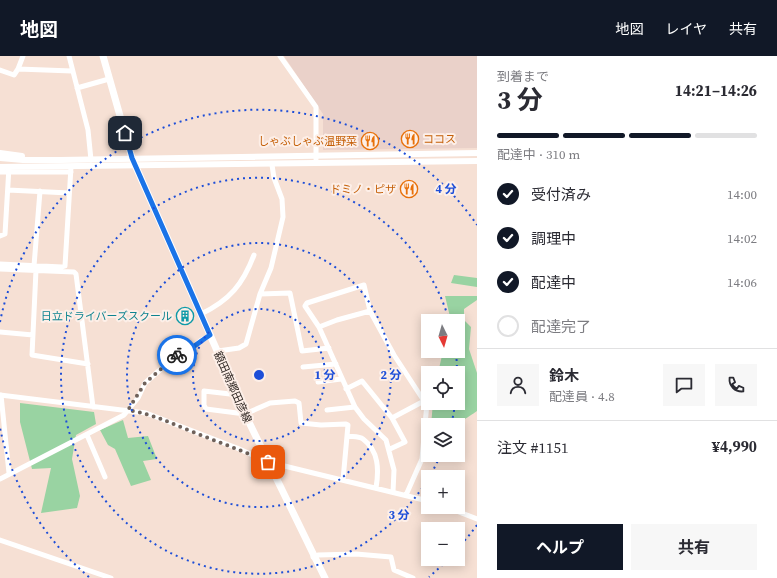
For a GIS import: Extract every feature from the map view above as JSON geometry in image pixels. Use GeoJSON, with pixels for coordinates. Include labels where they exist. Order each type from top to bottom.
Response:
{"type":"FeatureCollection","features":[{"type":"Feature","properties":{"kind":"main road","name":"額田南郷田彦線"},"geometry":{"type":"LineString","coordinates":[[103,56],[132,158],[245,414],[313,557],[325,578]]}},
{"type":"Feature","properties":{"kind":"street"},"geometry":{"type":"LineString","coordinates":[[0,70],[14,75],[23,56]]}},
{"type":"Feature","properties":{"kind":"street"},"geometry":{"type":"LineString","coordinates":[[69,56],[88,130],[91,160]]}},
{"type":"Feature","properties":{"kind":"street"},"geometry":{"type":"LineString","coordinates":[[280,56],[316,107],[316,164]]}},
{"type":"Feature","properties":{"kind":"street"},"geometry":{"type":"LineString","coordinates":[[18,69],[72,71]]}},
{"type":"Feature","properties":{"kind":"street"},"geometry":{"type":"LineString","coordinates":[[77,88],[109,79]]}},
{"type":"Feature","properties":{"kind":"street"},"geometry":{"type":"LineString","coordinates":[[0,153],[42,160]]}},
{"type":"Feature","properties":{"kind":"street"},"geometry":{"type":"LineString","coordinates":[[3,158],[91,160],[132,158],[477,153]]}},
{"type":"Feature","properties":{"kind":"street"},"geometry":{"type":"LineString","coordinates":[[0,167],[9,169],[71,170],[136,167],[477,161]]}},
{"type":"Feature","properties":{"kind":"street"},"geometry":{"type":"LineString","coordinates":[[218,351],[239,348],[246,344],[260,294],[272,268],[283,217],[282,199],[274,178],[272,165]]}},
{"type":"Feature","properties":{"kind":"street"},"geometry":{"type":"LineString","coordinates":[[0,172],[9,169]]}},
{"type":"Feature","properties":{"kind":"street"},"geometry":{"type":"LineString","coordinates":[[0,236],[5,234],[9,169]]}},
{"type":"Feature","properties":{"kind":"street"},"geometry":{"type":"LineString","coordinates":[[0,269],[65,266],[71,170]]}},
{"type":"Feature","properties":{"kind":"street"},"geometry":{"type":"LineString","coordinates":[[8,190],[69,193]]}},
{"type":"Feature","properties":{"kind":"street"},"geometry":{"type":"LineString","coordinates":[[40,191],[35,268],[32,355],[88,364]]}},
{"type":"Feature","properties":{"kind":"street"},"geometry":{"type":"LineString","coordinates":[[201,314],[215,308],[234,292],[241,283],[254,255]]}},
{"type":"Feature","properties":{"kind":"street"},"geometry":{"type":"LineString","coordinates":[[0,264],[74,272],[76,274],[93,407]]}},
{"type":"Feature","properties":{"kind":"street"},"geometry":{"type":"LineString","coordinates":[[393,492],[394,470],[390,449],[386,440],[368,423],[355,407],[341,379],[336,364],[319,327],[305,306],[307,304],[364,285],[370,311],[394,355],[421,396]]}},
{"type":"Feature","properties":{"kind":"street"},"geometry":{"type":"LineString","coordinates":[[260,294],[290,294],[302,351],[329,348]]}},
{"type":"Feature","properties":{"kind":"street"},"geometry":{"type":"LineString","coordinates":[[319,327],[337,320],[370,311]]}},
{"type":"Feature","properties":{"kind":"street"},"geometry":{"type":"LineString","coordinates":[[0,332],[33,336]]}},
{"type":"Feature","properties":{"kind":"street"},"geometry":{"type":"LineString","coordinates":[[0,479],[124,415],[145,383],[177,356],[188,352],[200,341],[210,335]]}},
{"type":"Feature","properties":{"kind":"street"},"geometry":{"type":"LineString","coordinates":[[303,367],[336,364]]}},
{"type":"Feature","properties":{"kind":"street"},"geometry":{"type":"LineString","coordinates":[[318,382],[341,379]]}},
{"type":"Feature","properties":{"kind":"street"},"geometry":{"type":"LineString","coordinates":[[346,389],[362,381],[392,418],[405,442],[390,449]]}},
{"type":"Feature","properties":{"kind":"street"},"geometry":{"type":"LineString","coordinates":[[236,392],[230,394],[204,391],[204,405],[206,409],[245,414],[270,403],[296,401],[299,403],[300,422],[321,425],[348,425],[343,480]]}},
{"type":"Feature","properties":{"kind":"street"},"geometry":{"type":"LineString","coordinates":[[9,474],[1,395],[146,413],[237,448],[268,462],[421,498]]}},
{"type":"Feature","properties":{"kind":"street"},"geometry":{"type":"LineString","coordinates":[[392,418],[421,403]]}},
{"type":"Feature","properties":{"kind":"street"},"geometry":{"type":"LineString","coordinates":[[327,410],[355,407]]}},
{"type":"Feature","properties":{"kind":"street"},"geometry":{"type":"LineString","coordinates":[[406,495],[422,459],[426,410]]}},
{"type":"Feature","properties":{"kind":"street"},"geometry":{"type":"LineString","coordinates":[[87,435],[105,477]]}},
{"type":"Feature","properties":{"kind":"street"},"geometry":{"type":"LineString","coordinates":[[347,436],[362,438],[372,449],[379,470],[376,488]]}},
{"type":"Feature","properties":{"kind":"street"},"geometry":{"type":"LineString","coordinates":[[464,514],[477,519]]}},
{"type":"Feature","properties":{"kind":"street"},"geometry":{"type":"LineString","coordinates":[[0,540],[111,578]]}},
{"type":"Feature","properties":{"kind":"street"},"geometry":{"type":"LineString","coordinates":[[313,557],[318,555],[356,554],[391,557],[394,570],[414,578]]}},
{"type":"Feature","properties":{"kind":"shaded area"},"geometry":{"type":"Polygon","coordinates":[[[284,56],[477,56],[477,148],[323,150],[323,114],[284,56]]]}},
{"type":"Feature","properties":{"kind":"green space"},"geometry":{"type":"Polygon","coordinates":[[[454,275],[477,278],[477,287],[451,283],[454,275]]]}},
{"type":"Feature","properties":{"kind":"green space"},"geometry":{"type":"Polygon","coordinates":[[[445,296],[477,296],[477,300],[464,309],[464,314],[449,314],[445,296]]]}},
{"type":"Feature","properties":{"kind":"green space"},"geometry":{"type":"Polygon","coordinates":[[[465,321],[471,327],[469,349],[477,373],[477,411],[465,419],[432,418],[432,410],[465,410],[465,366],[440,366],[441,358],[465,358],[465,321]]]}},
{"type":"Feature","properties":{"kind":"green space"},"geometry":{"type":"Polygon","coordinates":[[[20,403],[94,412],[96,424],[76,435],[72,459],[80,496],[77,508],[41,513],[51,468],[32,469],[20,422],[20,403]]]}},
{"type":"Feature","properties":{"kind":"green space"},"geometry":{"type":"Polygon","coordinates":[[[123,420],[128,438],[148,436],[157,459],[143,461],[151,480],[131,486],[115,449],[108,445],[100,430],[123,420]]]}},
{"type":"Feature","properties":{"kind":"way so far"},"geometry":{"type":"LineString","coordinates":[[177,355],[145,383],[138,398],[128,410],[146,413],[237,448],[268,462]]}},
{"type":"Feature","properties":{"kind":"place","name":"ココス"},"geometry":{"type":"Point","coordinates":[410,139]}},
{"type":"Feature","properties":{"kind":"place","name":"しゃぶしゃぶ温野菜"},"geometry":{"type":"Point","coordinates":[370,141]}},
{"type":"Feature","properties":{"kind":"place","name":"ドミノ・ピザ"},"geometry":{"type":"Point","coordinates":[409,189]}},
{"type":"Feature","properties":{"kind":"place","name":"日立ドライバーズスクール"},"geometry":{"type":"Point","coordinates":[185,316]}},
{"type":"Feature","properties":{"kind":"route"},"geometry":{"type":"LineString","coordinates":[[125,133],[132,158],[210,335],[200,341],[188,352],[177,355]]}}]}
